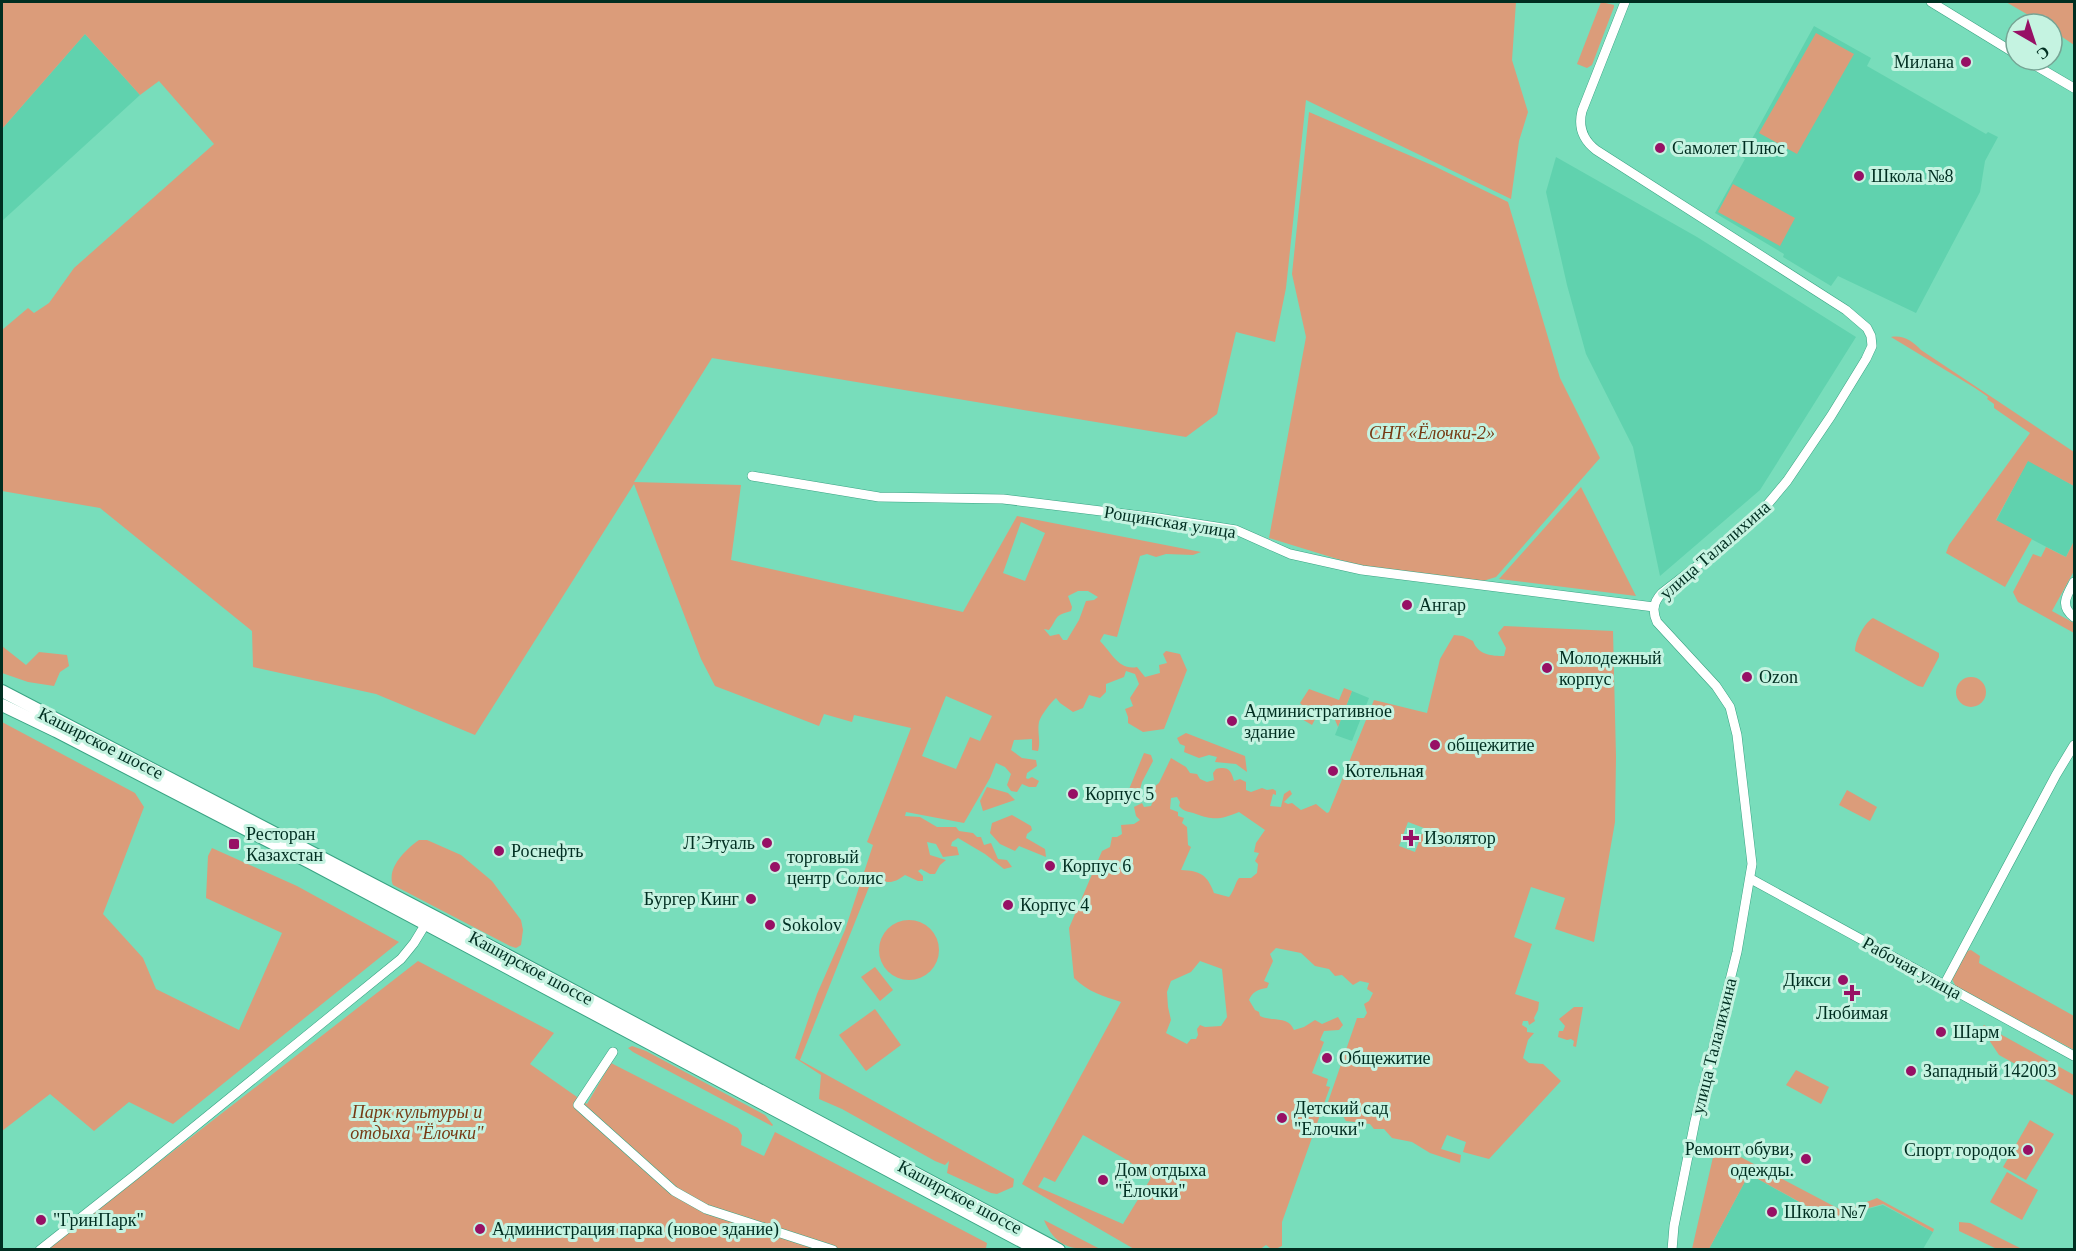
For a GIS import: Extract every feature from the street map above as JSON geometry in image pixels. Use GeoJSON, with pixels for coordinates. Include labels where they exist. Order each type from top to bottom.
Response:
{"type":"FeatureCollection","features":[{"type":"Feature","properties":{"kind":"main road","name":"Каширское шоссе"},"geometry":{"type":"LineString","coordinates":[[2,691],[1038,1250]]}},
{"type":"Feature","properties":{"kind":"main road","name":"Каширское шоссе"},"geometry":{"type":"LineString","coordinates":[[2,705],[428,919],[1059,1250]]}},
{"type":"Feature","properties":{"kind":"street","name":"улица Талалихина"},"geometry":{"type":"LineString","coordinates":[[1625,2],[1582,111],[1581,125],[1587,141],[1596,150],[1846,310],[1864,325],[1872,339],[1868,356],[1776,496],[1740,532],[1659,596],[1654,607],[1659,625],[1716,686],[1730,707],[1737,735],[1752,859],[1751,879],[1737,952],[1695,1121],[1674,1226],[1672,1250]]}},
{"type":"Feature","properties":{"kind":"street"},"geometry":{"type":"LineString","coordinates":[[1931,2],[2004,47]]}},
{"type":"Feature","properties":{"kind":"street"},"geometry":{"type":"LineString","coordinates":[[2047,72],[2074,88]]}},
{"type":"Feature","properties":{"kind":"street","name":"Рощинская улица"},"geometry":{"type":"LineString","coordinates":[[752,476],[879,497],[1003,499],[1158,518],[1236,530],[1290,554],[1362,570],[1654,607]]}},
{"type":"Feature","properties":{"kind":"street"},"geometry":{"type":"LineString","coordinates":[[2074,582],[2064,604],[2067,611],[2074,617]]}},
{"type":"Feature","properties":{"kind":"street"},"geometry":{"type":"LineString","coordinates":[[1944,985],[2074,745]]}},
{"type":"Feature","properties":{"kind":"street","name":"Рабочая улица"},"geometry":{"type":"LineString","coordinates":[[1751,879],[2074,1056]]}},
{"type":"Feature","properties":{"kind":"street"},"geometry":{"type":"LineString","coordinates":[[40,1250],[400,959],[410,949],[428,919]]}},
{"type":"Feature","properties":{"kind":"street"},"geometry":{"type":"LineString","coordinates":[[613,1052],[578,1105],[668,1186],[688,1200],[717,1212],[833,1250]]}},
{"type":"Feature","properties":{"kind":"shaded area","name":"Школа №8"},"geometry":{"type":"Polygon","coordinates":[[[1814,26],[1871,58],[1867,66],[1986,134],[1988,132],[1998,137],[1985,161],[1980,192],[1916,313],[1838,276],[1831,286],[1783,257],[1784,254],[1715,213],[1745,159],[1742,157],[1814,26]]]}},
{"type":"Feature","properties":{"kind":"shaded area"},"geometry":{"type":"Polygon","coordinates":[[[85,34],[140,95],[2,221],[2,129],[85,34]]]}},
{"type":"Feature","properties":{"kind":"shaded area"},"geometry":{"type":"Polygon","coordinates":[[[1556,157],[1697,237],[1856,337],[1760,490],[1660,576],[1633,447],[1586,354],[1567,285],[1546,192],[1556,157]]]}},
{"type":"Feature","properties":{"kind":"shaded area"},"geometry":{"type":"Polygon","coordinates":[[[2028,460],[2074,486],[2074,541],[2066,557],[1996,521],[2028,460]]]}},
{"type":"Feature","properties":{"kind":"shaded area","name":"Котельная"},"geometry":{"type":"Polygon","coordinates":[[[1352,691],[1369,698],[1352,741],[1335,735],[1352,691]]]}},
{"type":"Feature","properties":{"kind":"shaded area","name":"Школа №7"},"geometry":{"type":"Polygon","coordinates":[[[1749,1174],[1829,1219],[1883,1205],[1933,1232],[1923,1249],[1709,1249],[1749,1174]]]}},
{"type":"Feature","properties":{"kind":"green space"},"geometry":{"type":"Polygon","coordinates":[[[2,2],[1516,2],[1512,60],[1528,112],[1519,141],[1511,199],[1306,100],[1286,288],[1275,342],[1236,332],[1217,414],[1186,437],[712,358],[634,482],[741,485],[731,560],[963,612],[1017,516],[1201,552],[1193,555],[1166,554],[1156,557],[1147,554],[1140,556],[1117,637],[1104,634],[1100,641],[1120,663],[1137,667],[1145,677],[1160,673],[1159,665],[1167,663],[1163,654],[1166,651],[1180,654],[1187,670],[1164,729],[1143,732],[1128,723],[1125,709],[1133,706],[1130,698],[1139,684],[1135,674],[1126,671],[1124,677],[1106,684],[1106,692],[1100,698],[1089,695],[1083,708],[1073,712],[1056,698],[1039,722],[1038,751],[1032,750],[1032,739],[1014,740],[1011,750],[1022,758],[1036,760],[1037,766],[1027,773],[1026,778],[1032,777],[1039,781],[1036,787],[1022,784],[1017,792],[1011,791],[1007,785],[1011,774],[1005,767],[996,763],[964,823],[906,812],[905,816],[920,817],[937,827],[956,827],[959,831],[981,837],[984,845],[991,843],[998,859],[1007,860],[1012,867],[1004,869],[985,854],[958,838],[952,842],[951,846],[957,847],[959,855],[943,857],[936,844],[927,842],[930,855],[946,860],[935,874],[921,869],[918,871],[923,876],[923,881],[905,875],[889,882],[873,877],[800,1060],[1014,1179],[1013,1187],[997,1194],[947,1173],[949,1161],[945,1165],[935,1161],[842,1109],[819,1099],[821,1075],[795,1058],[817,994],[845,930],[873,845],[867,842],[911,728],[854,715],[852,722],[824,714],[819,726],[715,686],[701,659],[634,484],[475,735],[376,694],[253,667],[252,631],[100,508],[2,491],[2,330],[28,308],[34,313],[49,303],[74,268],[214,144],[159,81],[140,95],[85,34],[2,129],[2,2]],[[1021,522],[1003,573],[1025,581],[1045,533],[1021,522]],[[1078,591],[1068,596],[1071,611],[1061,614],[1049,630],[1044,629],[1050,636],[1059,634],[1063,640],[1067,640],[1079,620],[1086,601],[1098,597],[1088,591],[1078,591]],[[946,696],[922,756],[956,769],[970,737],[980,741],[992,716],[946,696]]]}},
{"type":"Feature","properties":{"kind":"green space"},"geometry":{"type":"Polygon","coordinates":[[[1601,2],[1614,5],[1614,7],[1592,65],[1587,68],[1577,64],[1601,2]]]}},
{"type":"Feature","properties":{"kind":"green space"},"geometry":{"type":"Polygon","coordinates":[[[2006,2],[2074,2],[2074,45],[2064,38],[2064,12],[2023,12],[2006,2]]]}},
{"type":"Feature","properties":{"kind":"green space"},"geometry":{"type":"Polygon","coordinates":[[[1816,33],[1854,54],[1797,154],[1759,133],[1816,33]]]}},
{"type":"Feature","properties":{"kind":"green space","name":"СНТ «Ёлочки-2»"},"geometry":{"type":"Polygon","coordinates":[[[1309,112],[1434,166],[1508,202],[1560,378],[1600,458],[1496,577],[1483,581],[1360,566],[1269,538],[1306,337],[1292,274],[1309,112]]]}},
{"type":"Feature","properties":{"kind":"green space"},"geometry":{"type":"Polygon","coordinates":[[[1733,184],[1795,218],[1780,246],[1718,212],[1733,184]]]}},
{"type":"Feature","properties":{"kind":"green space"},"geometry":{"type":"Polygon","coordinates":[[[1891,337],[1911,341],[1921,350],[2074,452],[2074,486],[2028,461],[1996,520],[2032,539],[2005,587],[1946,553],[1949,545],[2030,433],[1994,408],[1994,404],[1987,399],[1988,397],[1975,388],[1891,337]]]}},
{"type":"Feature","properties":{"kind":"green space"},"geometry":{"type":"Polygon","coordinates":[[[1581,487],[1636,596],[1499,579],[1581,487]]]}},
{"type":"Feature","properties":{"kind":"green space"},"geometry":{"type":"Polygon","coordinates":[[[2074,541],[2074,571],[2052,611],[2074,623],[2074,633],[2018,602],[2013,592],[2033,554],[2041,557],[2046,547],[2066,557],[2074,541]]]}},
{"type":"Feature","properties":{"kind":"green space"},"geometry":{"type":"Polygon","coordinates":[[[1873,618],[1939,653],[1923,687],[1855,651],[1861,633],[1873,618]]]}},
{"type":"Feature","properties":{"kind":"green space"},"geometry":{"type":"Polygon","coordinates":[[[1504,626],[1613,631],[1615,822],[1594,942],[1555,929],[1565,898],[1531,887],[1514,937],[1532,944],[1515,994],[1539,1002],[1535,1021],[1529,1025],[1528,1021],[1523,1021],[1522,1025],[1527,1028],[1527,1032],[1534,1033],[1528,1040],[1523,1058],[1529,1063],[1543,1064],[1561,1081],[1489,1159],[1463,1152],[1466,1142],[1447,1135],[1441,1149],[1461,1155],[1460,1163],[1430,1153],[1412,1142],[1392,1138],[1384,1129],[1374,1129],[1370,1124],[1346,1121],[1337,1107],[1328,1102],[1357,1018],[1364,1018],[1367,1013],[1364,1004],[1369,1001],[1373,993],[1367,989],[1369,983],[1360,981],[1353,985],[1342,975],[1335,976],[1329,969],[1315,966],[1301,953],[1276,948],[1270,954],[1273,961],[1264,981],[1269,983],[1267,988],[1256,991],[1249,1000],[1260,1016],[1288,1022],[1294,1030],[1315,1020],[1322,1024],[1338,1017],[1343,1025],[1339,1030],[1324,1031],[1320,1040],[1324,1042],[1312,1073],[1328,1079],[1326,1086],[1330,1087],[1282,1222],[1282,1246],[1273,1249],[1266,1245],[1259,1250],[1134,1249],[1022,1184],[1121,1002],[1090,990],[1074,978],[1069,928],[1102,851],[1110,847],[1112,837],[1122,834],[1121,825],[1134,824],[1140,820],[1136,816],[1134,807],[1142,803],[1144,807],[1151,806],[1153,801],[1147,798],[1150,790],[1159,783],[1171,758],[1186,767],[1190,773],[1197,774],[1200,779],[1207,782],[1214,780],[1213,773],[1216,769],[1223,768],[1230,772],[1234,781],[1240,779],[1246,782],[1246,790],[1251,792],[1262,788],[1273,789],[1276,795],[1273,794],[1270,806],[1281,807],[1284,794],[1290,790],[1292,794],[1284,802],[1292,803],[1301,810],[1316,804],[1327,813],[1374,700],[1427,713],[1440,659],[1454,635],[1473,641],[1478,649],[1486,654],[1504,656],[1506,648],[1498,633],[1504,626]],[[1177,797],[1171,798],[1170,809],[1178,812],[1178,816],[1184,818],[1182,823],[1187,827],[1188,845],[1191,847],[1181,870],[1193,871],[1202,875],[1209,882],[1214,893],[1229,897],[1239,878],[1251,878],[1257,873],[1258,864],[1255,861],[1259,853],[1254,852],[1256,843],[1265,830],[1239,812],[1222,818],[1208,818],[1183,810],[1179,806],[1180,802],[1177,797]],[[1408,822],[1399,846],[1415,852],[1424,828],[1408,822]],[[1200,961],[1191,972],[1171,981],[1167,992],[1171,1020],[1166,1033],[1187,1044],[1191,1039],[1196,1039],[1200,1025],[1221,1026],[1227,1017],[1222,969],[1200,961]],[[1083,1135],[1055,1182],[1044,1177],[1038,1187],[1123,1224],[1151,1178],[1127,1160],[1083,1135]]]}},
{"type":"Feature","properties":{"kind":"green space"},"geometry":{"type":"Polygon","coordinates":[[[2,646],[26,665],[39,652],[67,655],[69,666],[60,672],[54,686],[28,682],[2,673],[2,646]]]}},
{"type":"Feature","properties":{"kind":"green space"},"geometry":{"type":"Polygon","coordinates":[[[1971,677],[1982,681],[1986,692],[1982,703],[1971,707],[1960,703],[1956,692],[1960,681],[1971,677]]]}},
{"type":"Feature","properties":{"kind":"green space"},"geometry":{"type":"Polygon","coordinates":[[[1344,688],[1352,691],[1338,727],[1333,715],[1320,710],[1312,725],[1300,718],[1305,708],[1300,703],[1309,689],[1339,700],[1344,688]]]}},
{"type":"Feature","properties":{"kind":"green space"},"geometry":{"type":"Polygon","coordinates":[[[2,722],[135,793],[144,807],[103,914],[143,958],[156,989],[239,1030],[282,933],[206,898],[208,856],[212,848],[297,886],[399,942],[173,1124],[129,1102],[94,1131],[50,1094],[2,1131],[2,722]]]}},
{"type":"Feature","properties":{"kind":"green space"},"geometry":{"type":"Polygon","coordinates":[[[1186,733],[1245,756],[1247,772],[1236,764],[1215,762],[1217,757],[1209,755],[1199,758],[1184,752],[1185,746],[1180,744],[1177,738],[1186,733]]]}},
{"type":"Feature","properties":{"kind":"green space"},"geometry":{"type":"Polygon","coordinates":[[[1144,753],[1151,755],[1153,761],[1142,782],[1138,797],[1131,801],[1125,799],[1144,753]]]}},
{"type":"Feature","properties":{"kind":"green space"},"geometry":{"type":"Polygon","coordinates":[[[987,787],[1008,793],[1015,800],[983,811],[980,801],[987,787]]]}},
{"type":"Feature","properties":{"kind":"green space"},"geometry":{"type":"Polygon","coordinates":[[[1847,790],[1877,807],[1870,821],[1839,805],[1847,790]]]}},
{"type":"Feature","properties":{"kind":"green space"},"geometry":{"type":"Polygon","coordinates":[[[1012,815],[1031,826],[1032,830],[1026,838],[1045,849],[1046,857],[1019,846],[1015,851],[1000,844],[990,833],[992,823],[1012,815]]]}},
{"type":"Feature","properties":{"kind":"green space"},"geometry":{"type":"Polygon","coordinates":[[[419,840],[427,840],[461,855],[492,881],[521,920],[523,930],[521,945],[516,948],[510,946],[393,885],[392,872],[398,860],[419,840]]]}},
{"type":"Feature","properties":{"kind":"green space"},"geometry":{"type":"Polygon","coordinates":[[[909,920],[926,925],[934,933],[939,950],[934,967],[926,975],[909,980],[892,975],[884,967],[879,950],[884,933],[892,925],[909,920]]]}},
{"type":"Feature","properties":{"kind":"green space"},"geometry":{"type":"Polygon","coordinates":[[[1971,950],[1980,956],[1979,963],[2074,1016],[2074,1050],[1956,987],[1952,979],[1967,951],[1971,950]]]}},
{"type":"Feature","properties":{"kind":"green space","name":"Парк культуры и отдыха \"Ёлочки\""},"geometry":{"type":"Polygon","coordinates":[[[418,961],[554,1033],[530,1064],[587,1104],[611,1063],[738,1128],[742,1135],[741,1145],[764,1156],[775,1132],[987,1243],[986,1248],[988,1249],[46,1250],[418,961]]]}},
{"type":"Feature","properties":{"kind":"green space"},"geometry":{"type":"Polygon","coordinates":[[[875,967],[893,990],[880,1001],[861,977],[875,967]]]}},
{"type":"Feature","properties":{"kind":"green space"},"geometry":{"type":"Polygon","coordinates":[[[1574,1007],[1583,1007],[1576,1047],[1573,1046],[1574,1041],[1571,1039],[1558,1037],[1559,1031],[1563,1031],[1565,1026],[1559,1019],[1574,1007]]]}},
{"type":"Feature","properties":{"kind":"green space"},"geometry":{"type":"Polygon","coordinates":[[[875,1009],[901,1045],[866,1071],[839,1035],[875,1009]]]}},
{"type":"Feature","properties":{"kind":"green space"},"geometry":{"type":"Polygon","coordinates":[[[1984,1025],[2074,1075],[2074,1096],[1999,1055],[1981,1028],[1984,1025]]]}},
{"type":"Feature","properties":{"kind":"green space"},"geometry":{"type":"Polygon","coordinates":[[[632,1046],[646,1051],[765,1115],[773,1125],[633,1052],[628,1048],[632,1046]]]}},
{"type":"Feature","properties":{"kind":"green space"},"geometry":{"type":"Polygon","coordinates":[[[1796,1070],[1829,1087],[1821,1104],[1786,1085],[1796,1070]]]}},
{"type":"Feature","properties":{"kind":"green space","name":"Спорт городок"},"geometry":{"type":"Polygon","coordinates":[[[2030,1120],[2054,1134],[2026,1180],[2003,1167],[2030,1120]]]}},
{"type":"Feature","properties":{"kind":"green space"},"geometry":{"type":"Polygon","coordinates":[[[1716,1144],[1843,1211],[1877,1198],[1934,1229],[1933,1232],[1883,1204],[1830,1219],[1749,1174],[1709,1249],[1692,1249],[1716,1144]]]}},
{"type":"Feature","properties":{"kind":"green space"},"geometry":{"type":"Polygon","coordinates":[[[2007,1172],[2038,1190],[2022,1220],[1990,1202],[2007,1172]]]}},
{"type":"Feature","properties":{"kind":"green space"},"geometry":{"type":"Polygon","coordinates":[[[1044,1220],[1100,1249],[1073,1248],[1060,1242],[1044,1220]]]}},
{"type":"Feature","properties":{"kind":"green space"},"geometry":{"type":"Polygon","coordinates":[[[1959,1222],[1970,1223],[2022,1249],[1997,1249],[1959,1231],[1959,1222]]]}},
{"type":"Feature","properties":{"kind":"place","name":"Милана"},"geometry":{"type":"Point","coordinates":[1966,62]}},
{"type":"Feature","properties":{"kind":"place","name":"Самолет Плюс"},"geometry":{"type":"Point","coordinates":[1660,148]}},
{"type":"Feature","properties":{"kind":"place","name":"Школа №8"},"geometry":{"type":"Point","coordinates":[1859,176]}},
{"type":"Feature","properties":{"kind":"place","name":"Ангар"},"geometry":{"type":"Point","coordinates":[1407,605]}},
{"type":"Feature","properties":{"kind":"place","name":"Молодежный корпус"},"geometry":{"type":"Point","coordinates":[1547,668]}},
{"type":"Feature","properties":{"kind":"place","name":"Ozon"},"geometry":{"type":"Point","coordinates":[1747,677]}},
{"type":"Feature","properties":{"kind":"place","name":"Административное здание"},"geometry":{"type":"Point","coordinates":[1232,721]}},
{"type":"Feature","properties":{"kind":"place","name":"общежитие"},"geometry":{"type":"Point","coordinates":[1435,745]}},
{"type":"Feature","properties":{"kind":"place","name":"Котельная"},"geometry":{"type":"Point","coordinates":[1333,771]}},
{"type":"Feature","properties":{"kind":"place","name":"Корпус 5"},"geometry":{"type":"Point","coordinates":[1073,794]}},
{"type":"Feature","properties":{"kind":"place","name":"Изолятор"},"geometry":{"type":"Point","coordinates":[1411,838]}},
{"type":"Feature","properties":{"kind":"place","name":"Л’Этуаль"},"geometry":{"type":"Point","coordinates":[767,843]}},
{"type":"Feature","properties":{"kind":"place","name":"Ресторан Казахстан"},"geometry":{"type":"Point","coordinates":[234,844]}},
{"type":"Feature","properties":{"kind":"place","name":"Роснефть"},"geometry":{"type":"Point","coordinates":[499,851]}},
{"type":"Feature","properties":{"kind":"place","name":"Корпус 6"},"geometry":{"type":"Point","coordinates":[1050,866]}},
{"type":"Feature","properties":{"kind":"place","name":"торговый центр Солис"},"geometry":{"type":"Point","coordinates":[775,867]}},
{"type":"Feature","properties":{"kind":"place","name":"Бургер Кинг"},"geometry":{"type":"Point","coordinates":[751,899]}},
{"type":"Feature","properties":{"kind":"place","name":"Корпус 4"},"geometry":{"type":"Point","coordinates":[1008,905]}},
{"type":"Feature","properties":{"kind":"place","name":"Sokolov"},"geometry":{"type":"Point","coordinates":[770,925]}},
{"type":"Feature","properties":{"kind":"place","name":"Дикси"},"geometry":{"type":"Point","coordinates":[1843,980]}},
{"type":"Feature","properties":{"kind":"place","name":"Любимая"},"geometry":{"type":"Point","coordinates":[1852,993]}},
{"type":"Feature","properties":{"kind":"place","name":"Шарм"},"geometry":{"type":"Point","coordinates":[1941,1032]}},
{"type":"Feature","properties":{"kind":"place","name":"Общежитие"},"geometry":{"type":"Point","coordinates":[1327,1058]}},
{"type":"Feature","properties":{"kind":"place","name":"Западный 142003"},"geometry":{"type":"Point","coordinates":[1911,1071]}},
{"type":"Feature","properties":{"kind":"place","name":"Детский сад \"Елочки\""},"geometry":{"type":"Point","coordinates":[1282,1118]}},
{"type":"Feature","properties":{"kind":"place","name":"Спорт городок"},"geometry":{"type":"Point","coordinates":[2028,1150]}},
{"type":"Feature","properties":{"kind":"place","name":"Ремонт обуви, одежды."},"geometry":{"type":"Point","coordinates":[1806,1159]}},
{"type":"Feature","properties":{"kind":"place","name":"Дом отдыха \"Ёлочки\""},"geometry":{"type":"Point","coordinates":[1103,1180]}},
{"type":"Feature","properties":{"kind":"place","name":"Школа №7"},"geometry":{"type":"Point","coordinates":[1772,1212]}},
{"type":"Feature","properties":{"kind":"place","name":"\"ГринПарк\""},"geometry":{"type":"Point","coordinates":[41,1220]}},
{"type":"Feature","properties":{"kind":"place","name":"Администрация парка (новое здание)"},"geometry":{"type":"Point","coordinates":[480,1229]}}]}
